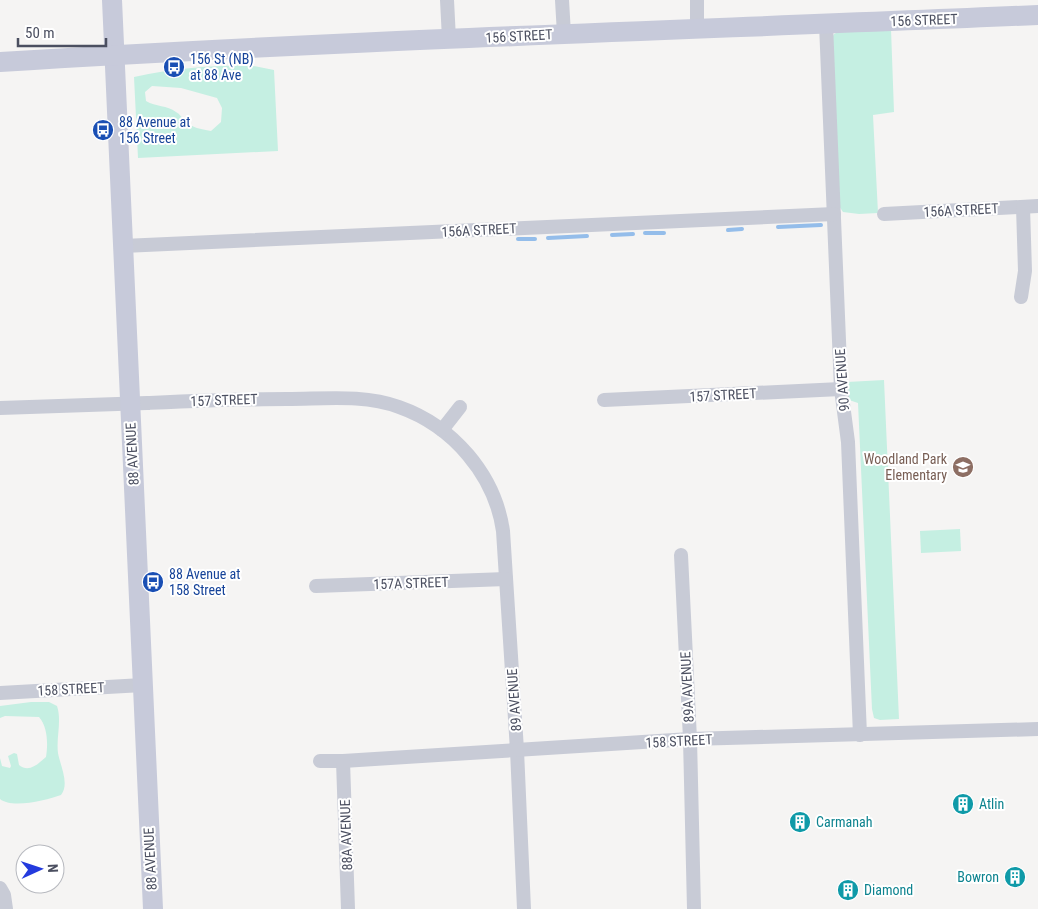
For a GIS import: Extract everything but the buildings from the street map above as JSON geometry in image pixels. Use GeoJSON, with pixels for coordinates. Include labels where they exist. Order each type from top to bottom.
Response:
{"type":"FeatureCollection","features":[{"type":"Feature","properties":{"kind":"main road","name":"88 AVENUE"},"geometry":{"type":"LineString","coordinates":[[112,0],[153,909]]}},
{"type":"Feature","properties":{"kind":"main road","name":"156 STREET"},"geometry":{"type":"LineString","coordinates":[[0,62],[114,54],[1038,15]]}},
{"type":"Feature","properties":{"kind":"street"},"geometry":{"type":"LineString","coordinates":[[447,0],[449,39]]}},
{"type":"Feature","properties":{"kind":"street"},"geometry":{"type":"LineString","coordinates":[[562,0],[564,34]]}},
{"type":"Feature","properties":{"kind":"street"},"geometry":{"type":"LineString","coordinates":[[697,0],[697,30]]}},
{"type":"Feature","properties":{"kind":"street","name":"90 AVENUE"},"geometry":{"type":"LineString","coordinates":[[826,24],[842,389],[848,442],[860,735]]}},
{"type":"Feature","properties":{"kind":"street","name":"156A STREET"},"geometry":{"type":"LineString","coordinates":[[884,214],[1038,206]]}},
{"type":"Feature","properties":{"kind":"street"},"geometry":{"type":"LineString","coordinates":[[1021,297],[1025,271],[1023,207]]}},
{"type":"Feature","properties":{"kind":"street","name":"156A STREET"},"geometry":{"type":"LineString","coordinates":[[124,246],[834,214]]}},
{"type":"Feature","properties":{"kind":"street","name":"157 STREET"},"geometry":{"type":"LineString","coordinates":[[604,400],[842,389]]}},
{"type":"Feature","properties":{"kind":"street","name":"157 STREET"},"geometry":{"type":"LineString","coordinates":[[0,408],[225,398],[362,399],[382,402],[421,416],[442,430],[468,455],[492,492]]}},
{"type":"Feature","properties":{"kind":"street"},"geometry":{"type":"LineString","coordinates":[[442,430],[460,407]]}},
{"type":"Feature","properties":{"kind":"street","name":"89 AVENUE"},"geometry":{"type":"LineString","coordinates":[[492,492],[501,519],[506,579],[517,750],[524,909]]}},
{"type":"Feature","properties":{"kind":"street","name":"89A AVENUE"},"geometry":{"type":"LineString","coordinates":[[682,555],[690,739],[694,909]]}},
{"type":"Feature","properties":{"kind":"street","name":"157A STREET"},"geometry":{"type":"LineString","coordinates":[[316,586],[506,579]]}},
{"type":"Feature","properties":{"kind":"street","name":"158 STREET"},"geometry":{"type":"LineString","coordinates":[[0,693],[143,685]]}},
{"type":"Feature","properties":{"kind":"street","name":"158 STREET"},"geometry":{"type":"LineString","coordinates":[[320,761],[343,762],[690,739],[1038,729]]}},
{"type":"Feature","properties":{"kind":"street","name":"88A AVENUE"},"geometry":{"type":"LineString","coordinates":[[343,762],[348,909]]}},
{"type":"Feature","properties":{"kind":"street"},"geometry":{"type":"LineString","coordinates":[[0,888],[4,895],[6,909]]}},
{"type":"Feature","properties":{"kind":"green space"},"geometry":{"type":"Polygon","coordinates":[[[891,29],[894,112],[873,115],[878,213],[859,214],[843,212],[839,206],[831,40],[834,34],[840,31],[891,29]]]}},
{"type":"Feature","properties":{"kind":"green space"},"geometry":{"type":"Polygon","coordinates":[[[249,65],[274,70],[278,151],[138,158],[134,77],[177,70],[249,65]],[[152,86],[145,92],[146,101],[173,110],[185,121],[200,129],[211,131],[221,122],[222,108],[217,98],[181,88],[152,86]]]}},
{"type":"Feature","properties":{"kind":"green space"},"geometry":{"type":"Polygon","coordinates":[[[884,380],[899,719],[880,720],[874,718],[872,709],[858,403],[849,400],[847,382],[884,380]]]}},
{"type":"Feature","properties":{"kind":"green space"},"geometry":{"type":"Polygon","coordinates":[[[960,529],[961,551],[921,553],[920,531],[960,529]]]}},
{"type":"Feature","properties":{"kind":"green space"},"geometry":{"type":"Polygon","coordinates":[[[49,702],[57,706],[59,717],[58,753],[65,780],[64,791],[61,795],[39,801],[5,802],[0,799],[0,758],[2,766],[10,768],[8,756],[14,753],[17,754],[19,765],[30,768],[46,757],[47,742],[46,731],[39,717],[5,716],[0,718],[0,706],[49,702]]]}},
{"type":"Feature","properties":{"kind":"waterway"},"geometry":{"type":"LineString","coordinates":[[778,227],[821,225]]}},
{"type":"Feature","properties":{"kind":"waterway"},"geometry":{"type":"LineString","coordinates":[[728,230],[742,229]]}},
{"type":"Feature","properties":{"kind":"waterway"},"geometry":{"type":"LineString","coordinates":[[645,233],[664,233]]}},
{"type":"Feature","properties":{"kind":"waterway"},"geometry":{"type":"LineString","coordinates":[[612,235],[633,234]]}},
{"type":"Feature","properties":{"kind":"waterway"},"geometry":{"type":"LineString","coordinates":[[548,238],[587,236]]}},
{"type":"Feature","properties":{"kind":"waterway"},"geometry":{"type":"LineString","coordinates":[[518,239],[535,239]]}},
{"type":"Feature","properties":{"kind":"place","name":"156 St (NB) at 88 Ave"},"geometry":{"type":"Point","coordinates":[174,67]}},
{"type":"Feature","properties":{"kind":"place","name":"88 Avenue at 156 Street"},"geometry":{"type":"Point","coordinates":[103,130]}},
{"type":"Feature","properties":{"kind":"place","name":"Woodland Park Elementary"},"geometry":{"type":"Point","coordinates":[963,467]}},
{"type":"Feature","properties":{"kind":"place","name":"88 Avenue at 158 Street"},"geometry":{"type":"Point","coordinates":[153,582]}},
{"type":"Feature","properties":{"kind":"place","name":"Atlin"},"geometry":{"type":"Point","coordinates":[963,804]}},
{"type":"Feature","properties":{"kind":"place","name":"Carmanah"},"geometry":{"type":"Point","coordinates":[800,822]}},
{"type":"Feature","properties":{"kind":"place","name":"Bowron"},"geometry":{"type":"Point","coordinates":[1015,877]}},
{"type":"Feature","properties":{"kind":"place","name":"Diamond"},"geometry":{"type":"Point","coordinates":[848,890]}}]}
